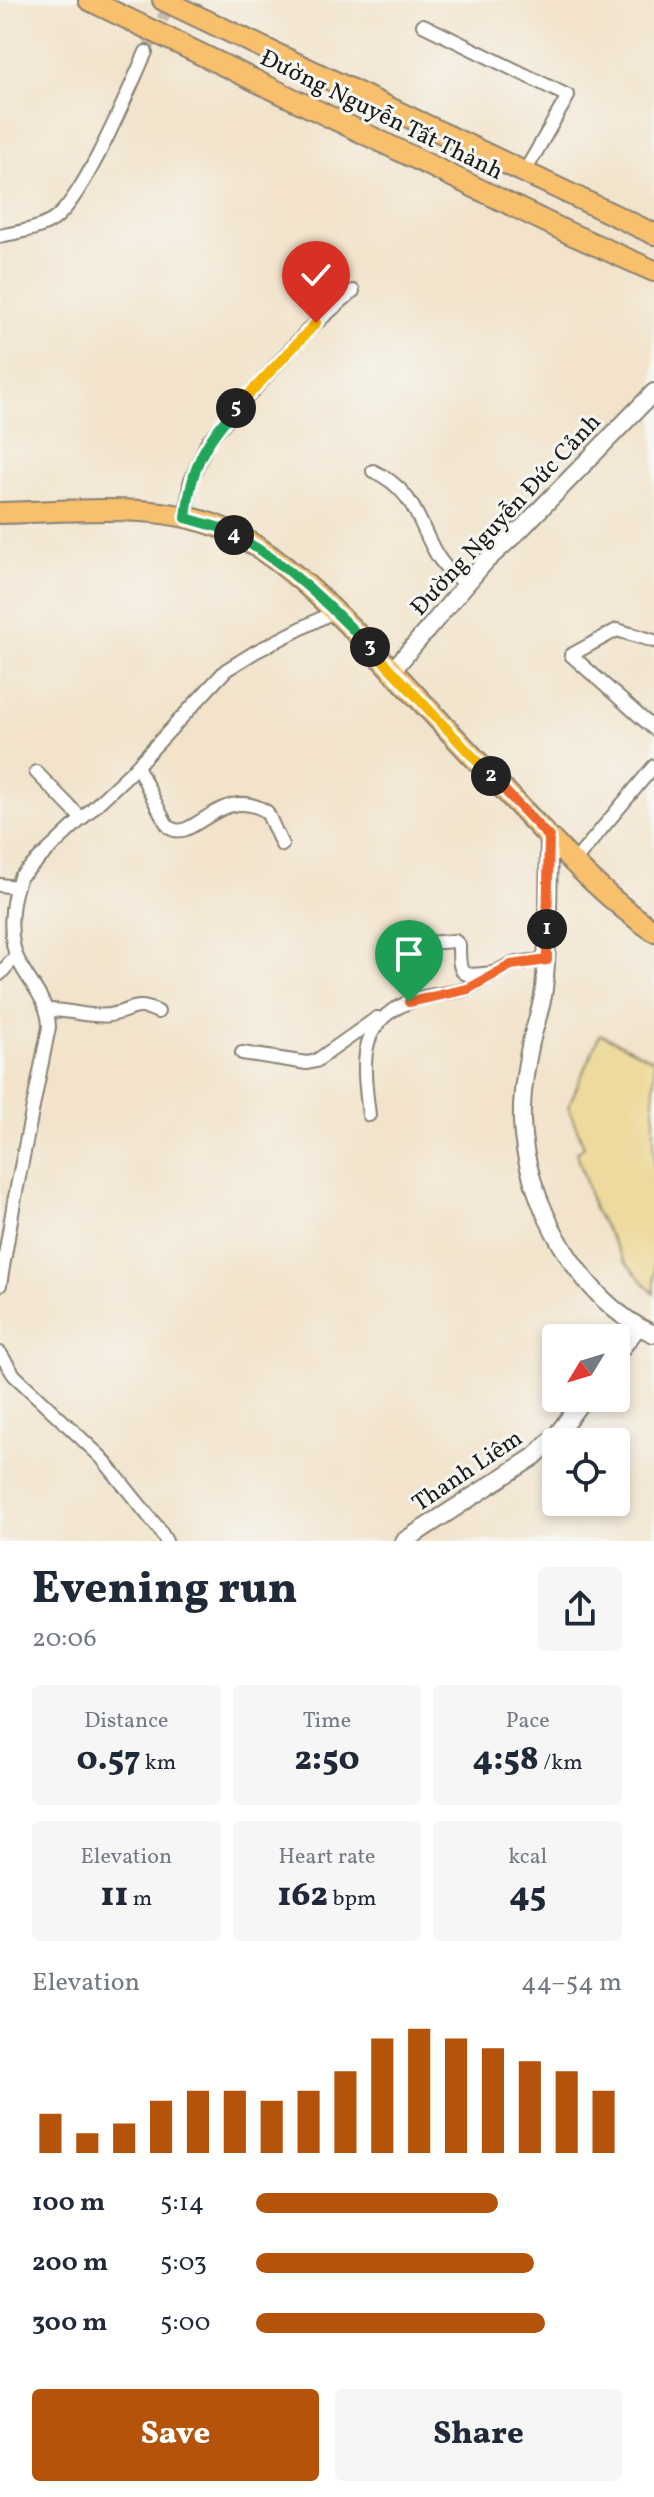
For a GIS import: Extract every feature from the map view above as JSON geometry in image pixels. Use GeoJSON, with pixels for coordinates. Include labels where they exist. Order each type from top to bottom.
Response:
{"type":"FeatureCollection","features":[{"type":"Feature","properties":{"kind":"main road","name":"Đường Nguyễn Tất Thành"},"geometry":{"type":"LineString","coordinates":[[89,0],[289,99],[654,271]]}},
{"type":"Feature","properties":{"kind":"main road","name":"Đường Nguyễn Tất Thành"},"geometry":{"type":"LineString","coordinates":[[163,0],[654,234]]}},
{"type":"Feature","properties":{"kind":"main road"},"geometry":{"type":"LineString","coordinates":[[289,99],[302,67]]}},
{"type":"Feature","properties":{"kind":"main road"},"geometry":{"type":"LineString","coordinates":[[0,513],[110,511],[186,518],[221,528],[250,543],[294,575],[335,611],[549,837],[654,931]]}},
{"type":"Feature","properties":{"kind":"street"},"geometry":{"type":"LineString","coordinates":[[423,25],[568,96],[524,173]]}},
{"type":"Feature","properties":{"kind":"street"},"geometry":{"type":"LineString","coordinates":[[0,236],[50,222],[66,207],[102,145],[146,52]]}},
{"type":"Feature","properties":{"kind":"street"},"geometry":{"type":"LineString","coordinates":[[186,518],[190,483],[208,441],[306,332],[353,291]]}},
{"type":"Feature","properties":{"kind":"street","name":"Đường Nguyễn Đức Cảnh"},"geometry":{"type":"LineString","coordinates":[[392,671],[466,583],[654,392]]}},
{"type":"Feature","properties":{"kind":"street"},"geometry":{"type":"LineString","coordinates":[[373,471],[392,479],[405,492],[440,559],[466,583]]}},
{"type":"Feature","properties":{"kind":"street"},"geometry":{"type":"LineString","coordinates":[[0,1285],[49,1027],[47,1010],[16,956],[12,935],[16,887],[20,877],[137,766],[226,670],[335,611]]}},
{"type":"Feature","properties":{"kind":"street"},"geometry":{"type":"LineString","coordinates":[[654,641],[617,630],[571,655],[654,729]]}},
{"type":"Feature","properties":{"kind":"street"},"geometry":{"type":"LineString","coordinates":[[137,766],[163,820],[170,828],[177,831],[191,828],[221,807],[250,806],[267,812],[282,845]]}},
{"type":"Feature","properties":{"kind":"street"},"geometry":{"type":"LineString","coordinates":[[574,862],[654,766]]}},
{"type":"Feature","properties":{"kind":"street"},"geometry":{"type":"LineString","coordinates":[[36,772],[82,819]]}},
{"type":"Feature","properties":{"kind":"street"},"geometry":{"type":"LineString","coordinates":[[549,837],[547,960],[544,994],[530,1046],[522,1120],[526,1155],[535,1191],[558,1239],[593,1288],[646,1331],[630,1344]]}},
{"type":"Feature","properties":{"kind":"street"},"geometry":{"type":"LineString","coordinates":[[0,885],[16,887]]}},
{"type":"Feature","properties":{"kind":"street"},"geometry":{"type":"LineString","coordinates":[[396,945],[455,941],[459,945],[459,968],[466,976],[495,972]]}},
{"type":"Feature","properties":{"kind":"street"},"geometry":{"type":"LineString","coordinates":[[0,974],[16,956]]}},
{"type":"Feature","properties":{"kind":"street"},"geometry":{"type":"LineString","coordinates":[[242,1053],[307,1063],[316,1061],[370,1023],[409,1002],[468,989],[511,965],[547,960]]}},
{"type":"Feature","properties":{"kind":"street"},"geometry":{"type":"LineString","coordinates":[[47,1010],[64,1009],[103,1016],[138,1006],[158,1012]]}},
{"type":"Feature","properties":{"kind":"street"},"geometry":{"type":"LineString","coordinates":[[369,1115],[363,1068],[365,1052],[373,1030],[388,1014]]}},
{"type":"Feature","properties":{"kind":"street"},"geometry":{"type":"LineString","coordinates":[[0,1353],[14,1375],[101,1457],[166,1541]]}},
{"type":"Feature","properties":{"kind":"street","name":"Thanh Liêm"},"geometry":{"type":"LineString","coordinates":[[404,1541],[535,1456],[574,1412]]}},
{"type":"Feature","properties":{"kind":"sand"},"geometry":{"type":"Polygon","coordinates":[[[600,1034],[654,1060],[654,1294],[625,1262],[594,1209],[577,1153],[584,1146],[568,1107],[600,1034]]]}},
{"type":"Feature","properties":{"kind":"tunnel"},"geometry":{"type":"LineString","coordinates":[[146,52],[172,0]]}},
{"type":"Feature","properties":{"kind":"route"},"geometry":{"type":"LineString","coordinates":[[316,323],[208,441],[190,483],[186,518],[221,528],[250,543],[294,575],[335,611],[549,837],[547,960],[511,965],[468,989],[409,1002]]}}]}
